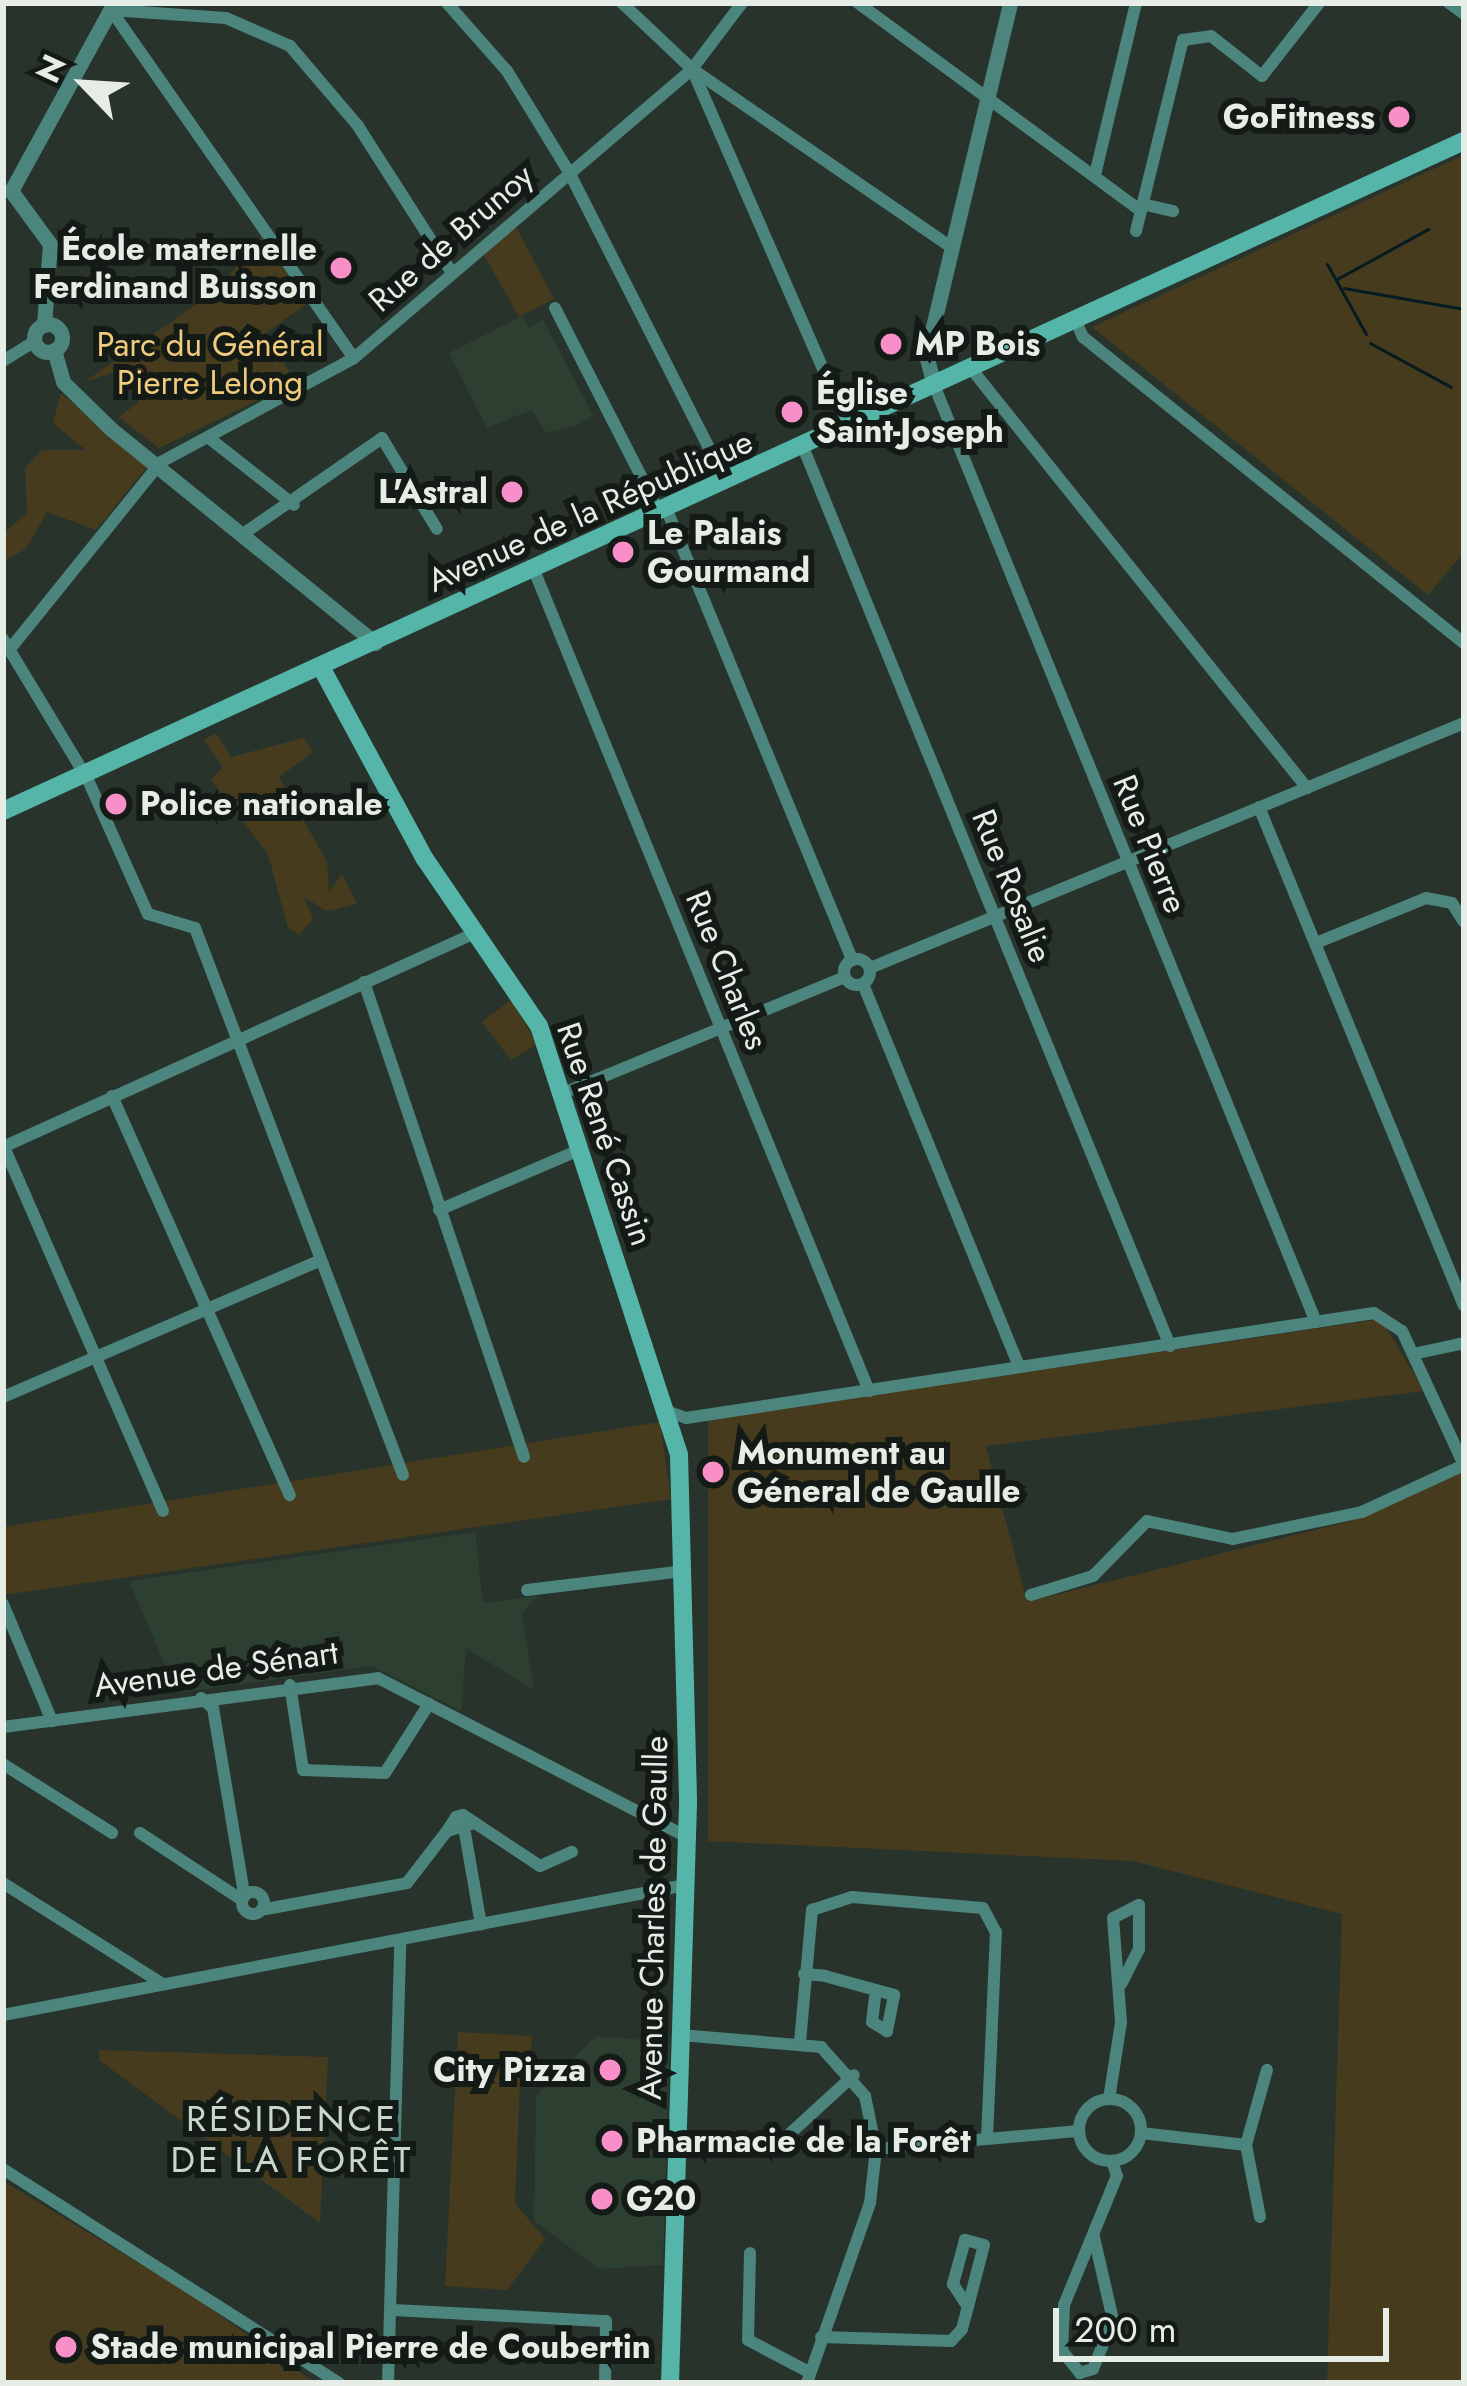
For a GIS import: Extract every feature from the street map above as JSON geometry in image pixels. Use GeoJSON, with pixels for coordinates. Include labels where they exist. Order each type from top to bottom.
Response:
{"type":"FeatureCollection","features":[{"type":"Feature","properties":{"kind":"main road","name":"Avenue de la République"},"geometry":{"type":"LineString","coordinates":[[3,811],[1464,141]]}},
{"type":"Feature","properties":{"kind":"main road","name":"Rue René Cassin"},"geometry":{"type":"LineString","coordinates":[[321,667],[475,933],[538,1026],[679,1455]]}},
{"type":"Feature","properties":{"kind":"main road","name":"Avenue Charles de Gaulle"},"geometry":{"type":"LineString","coordinates":[[670,2383],[687,1837],[687,1571],[679,1455]]}},
{"type":"Feature","properties":{"kind":"street"},"geometry":{"type":"LineString","coordinates":[[447,3],[507,71],[569,172],[726,483]]}},
{"type":"Feature","properties":{"kind":"street"},"geometry":{"type":"LineString","coordinates":[[622,3],[692,70],[952,248]]}},
{"type":"Feature","properties":{"kind":"street","name":"Rue de Brunoy"},"geometry":{"type":"LineString","coordinates":[[158,466],[354,358],[692,70],[742,3]]}},
{"type":"Feature","properties":{"kind":"street"},"geometry":{"type":"LineString","coordinates":[[858,3],[1142,207],[1173,212]]}},
{"type":"Feature","properties":{"kind":"street"},"geometry":{"type":"LineString","coordinates":[[934,385],[926,356],[1010,3]]}},
{"type":"Feature","properties":{"kind":"street"},"geometry":{"type":"LineString","coordinates":[[1095,175],[1136,3]]}},
{"type":"Feature","properties":{"kind":"street"},"geometry":{"type":"LineString","coordinates":[[1136,231],[1183,40],[1211,36],[1264,72],[1319,3]]}},
{"type":"Feature","properties":{"kind":"street"},"geometry":{"type":"LineString","coordinates":[[1449,3],[1464,14]]}},
{"type":"Feature","properties":{"kind":"street"},"geometry":{"type":"LineString","coordinates":[[113,6],[134,13],[226,18],[290,46],[358,126],[452,273]]}},
{"type":"Feature","properties":{"kind":"street"},"geometry":{"type":"LineString","coordinates":[[113,6],[354,358]]}},
{"type":"Feature","properties":{"kind":"street"},"geometry":{"type":"LineString","coordinates":[[35,341],[44,325],[50,244],[7,186],[113,6]]}},
{"type":"Feature","properties":{"kind":"street"},"geometry":{"type":"LineString","coordinates":[[125,29],[134,13]]}},
{"type":"Feature","properties":{"kind":"street"},"geometry":{"type":"LineString","coordinates":[[692,70],[848,426]]}},
{"type":"Feature","properties":{"kind":"street"},"geometry":{"type":"LineString","coordinates":[[555,308],[663,510],[852,960],[870,968]]}},
{"type":"Feature","properties":{"kind":"street"},"geometry":{"type":"LineString","coordinates":[[1075,317],[1083,337],[1464,644]]}},
{"type":"Feature","properties":{"kind":"street"},"geometry":{"type":"LineString","coordinates":[[44,325],[61,332],[54,350],[68,388],[375,644]]}},
{"type":"Feature","properties":{"kind":"street"},"geometry":{"type":"LineString","coordinates":[[3,338],[16,347]]}},
{"type":"Feature","properties":{"kind":"street"},"geometry":{"type":"LineString","coordinates":[[3,361],[16,347],[35,341],[54,350]]}},
{"type":"Feature","properties":{"kind":"street"},"geometry":{"type":"LineString","coordinates":[[969,366],[1306,788]]}},
{"type":"Feature","properties":{"kind":"street","name":"Rue Pierre"},"geometry":{"type":"LineString","coordinates":[[934,385],[1316,1322]]}},
{"type":"Feature","properties":{"kind":"street"},"geometry":{"type":"LineString","coordinates":[[209,438],[294,505]]}},
{"type":"Feature","properties":{"kind":"street"},"geometry":{"type":"LineString","coordinates":[[243,534],[294,505],[382,438],[437,529]]}},
{"type":"Feature","properties":{"kind":"street","name":"Rue Rosalie"},"geometry":{"type":"LineString","coordinates":[[803,447],[1171,1346]]}},
{"type":"Feature","properties":{"kind":"street"},"geometry":{"type":"LineString","coordinates":[[158,466],[6,644],[83,774],[148,914],[195,928],[316,1262],[403,1475]]}},
{"type":"Feature","properties":{"kind":"street","name":"Rue Charles"},"geometry":{"type":"LineString","coordinates":[[534,570],[869,1391]]}},
{"type":"Feature","properties":{"kind":"street"},"geometry":{"type":"LineString","coordinates":[[1019,1367],[863,984],[870,968],[1464,723]]}},
{"type":"Feature","properties":{"kind":"street"},"geometry":{"type":"LineString","coordinates":[[1259,807],[1464,1306]]}},
{"type":"Feature","properties":{"kind":"street"},"geometry":{"type":"LineString","coordinates":[[1316,943],[1426,898],[1452,903],[1464,922]]}},
{"type":"Feature","properties":{"kind":"street"},"geometry":{"type":"LineString","coordinates":[[163,1511],[4,1147],[475,933]]}},
{"type":"Feature","properties":{"kind":"street"},"geometry":{"type":"LineString","coordinates":[[845,977],[852,960]]}},
{"type":"Feature","properties":{"kind":"street"},"geometry":{"type":"LineString","coordinates":[[561,1094],[845,977],[863,984]]}},
{"type":"Feature","properties":{"kind":"street"},"geometry":{"type":"LineString","coordinates":[[364,982],[524,1456]]}},
{"type":"Feature","properties":{"kind":"street"},"geometry":{"type":"LineString","coordinates":[[112,1096],[290,1496]]}},
{"type":"Feature","properties":{"kind":"street"},"geometry":{"type":"LineString","coordinates":[[439,1210],[581,1149]]}},
{"type":"Feature","properties":{"kind":"street"},"geometry":{"type":"LineString","coordinates":[[1448,1264],[1464,1257]]}},
{"type":"Feature","properties":{"kind":"street"},"geometry":{"type":"LineString","coordinates":[[3,1396],[316,1262]]}},
{"type":"Feature","properties":{"kind":"street"},"geometry":{"type":"LineString","coordinates":[[666,1411],[686,1418],[1374,1313],[1390,1317],[1413,1354],[1464,1465],[1362,1512],[1233,1539],[1147,1521],[1093,1576],[1031,1594]]}},
{"type":"Feature","properties":{"kind":"street"},"geometry":{"type":"LineString","coordinates":[[1413,1354],[1464,1343]]}},
{"type":"Feature","properties":{"kind":"street"},"geometry":{"type":"LineString","coordinates":[[679,1455],[686,1418]]}},
{"type":"Feature","properties":{"kind":"street"},"geometry":{"type":"LineString","coordinates":[[527,1590],[687,1571]]}},
{"type":"Feature","properties":{"kind":"street"},"geometry":{"type":"LineString","coordinates":[[3,1604],[52,1721]]}},
{"type":"Feature","properties":{"kind":"street","name":"Avenue de Sénart"},"geometry":{"type":"LineString","coordinates":[[3,1727],[290,1684],[378,1678],[687,1837]]}},
{"type":"Feature","properties":{"kind":"street"},"geometry":{"type":"LineString","coordinates":[[290,1684],[303,1770],[385,1773],[429,1704]]}},
{"type":"Feature","properties":{"kind":"street"},"geometry":{"type":"LineString","coordinates":[[201,1698],[214,1708],[242,1896]]}},
{"type":"Feature","properties":{"kind":"street"},"geometry":{"type":"LineString","coordinates":[[3,1764],[112,1833]]}},
{"type":"Feature","properties":{"kind":"street"},"geometry":{"type":"LineString","coordinates":[[140,1833],[266,1909],[407,1883],[459,1814],[470,1828],[540,1866],[572,1852]]}},
{"type":"Feature","properties":{"kind":"street"},"geometry":{"type":"LineString","coordinates":[[470,1828],[481,1925]]}},
{"type":"Feature","properties":{"kind":"street"},"geometry":{"type":"LineString","coordinates":[[3,1883],[163,1984]]}},
{"type":"Feature","properties":{"kind":"street"},"geometry":{"type":"LineString","coordinates":[[3,2015],[686,1885]]}},
{"type":"Feature","properties":{"kind":"street"},"geometry":{"type":"LineString","coordinates":[[800,2042],[807,1918],[827,1902],[970,1904],[992,1918],[987,2137]]}},
{"type":"Feature","properties":{"kind":"street"},"geometry":{"type":"LineString","coordinates":[[1109,2099],[1121,1984],[1113,1918],[1139,1905],[1139,1948],[1121,1984]]}},
{"type":"Feature","properties":{"kind":"street"},"geometry":{"type":"LineString","coordinates":[[388,2383],[400,1940]]}},
{"type":"Feature","properties":{"kind":"street"},"geometry":{"type":"LineString","coordinates":[[804,1974],[876,1990]]}},
{"type":"Feature","properties":{"kind":"street"},"geometry":{"type":"LineString","coordinates":[[681,2035],[800,2042],[854,2075],[876,2149],[865,2222],[808,2378],[748,2340],[750,2253]]}},
{"type":"Feature","properties":{"kind":"street"},"geometry":{"type":"LineString","coordinates":[[1260,2217],[1246,2145],[1267,2070]]}},
{"type":"Feature","properties":{"kind":"street"},"geometry":{"type":"LineString","coordinates":[[761,2140],[784,2140],[854,2075]]}},
{"type":"Feature","properties":{"kind":"street"},"geometry":{"type":"LineString","coordinates":[[1079,2131],[1089,2108],[1109,2099]]}},
{"type":"Feature","properties":{"kind":"street"},"geometry":{"type":"LineString","coordinates":[[1109,2099],[1135,2112],[1141,2133]]}},
{"type":"Feature","properties":{"kind":"street"},"geometry":{"type":"LineString","coordinates":[[876,2149],[1079,2131]]}},
{"type":"Feature","properties":{"kind":"street"},"geometry":{"type":"LineString","coordinates":[[1079,2131],[1092,2156],[1112,2161]]}},
{"type":"Feature","properties":{"kind":"street"},"geometry":{"type":"LineString","coordinates":[[1141,2133],[1246,2145]]}},
{"type":"Feature","properties":{"kind":"street"},"geometry":{"type":"LineString","coordinates":[[1094,2237],[1112,2320],[1093,2368],[1080,2373],[1062,2350],[1062,2325],[1094,2237],[1112,2161],[1141,2133]]}},
{"type":"Feature","properties":{"kind":"street"},"geometry":{"type":"LineString","coordinates":[[3,2169],[339,2383]]}},
{"type":"Feature","properties":{"kind":"street"},"geometry":{"type":"LineString","coordinates":[[821,2337],[951,2342],[968,2307],[984,2246],[965,2240],[953,2284],[968,2307]]}},
{"type":"Feature","properties":{"kind":"street"},"geometry":{"type":"LineString","coordinates":[[393,2310],[606,2320],[605,2383]]}},
{"type":"Feature","properties":{"kind":"shaded area"},"geometry":{"type":"Polygon","coordinates":[[[522,316],[529,328],[543,320],[593,415],[580,424],[546,433],[532,410],[487,428],[449,353],[522,316]]]}},
{"type":"Feature","properties":{"kind":"shaded area"},"geometry":{"type":"Polygon","coordinates":[[[475,1532],[483,1603],[538,1596],[522,1613],[534,1690],[466,1648],[461,1711],[372,1666],[177,1693],[129,1581],[475,1532]]]}},
{"type":"Feature","properties":{"kind":"shaded area"},"geometry":{"type":"Polygon","coordinates":[[[596,2036],[670,2042],[663,2265],[599,2269],[534,2221],[536,2095],[596,2036]]]}},
{"type":"Feature","properties":{"kind":"green space"},"geometry":{"type":"Polygon","coordinates":[[[1464,155],[1464,552],[1428,595],[1092,327],[1464,155]]]}},
{"type":"Feature","properties":{"kind":"green space"},"geometry":{"type":"Polygon","coordinates":[[[515,225],[554,299],[519,317],[484,255],[515,225]]]}},
{"type":"Feature","properties":{"kind":"green space","name":"Parc du Général Pierre Lelong"},"geometry":{"type":"Polygon","coordinates":[[[261,237],[308,303],[264,334],[296,382],[159,448],[119,417],[139,402],[117,371],[83,383],[217,290],[261,237]]]}},
{"type":"Feature","properties":{"kind":"green space"},"geometry":{"type":"Polygon","coordinates":[[[61,393],[147,467],[96,530],[47,512],[26,549],[3,561],[3,534],[27,513],[25,468],[42,450],[86,450],[53,423],[61,393]]]}},
{"type":"Feature","properties":{"kind":"green space"},"geometry":{"type":"Polygon","coordinates":[[[216,733],[231,757],[304,738],[313,752],[279,777],[327,862],[329,892],[342,874],[357,904],[327,911],[304,897],[313,919],[299,935],[288,928],[268,854],[211,780],[223,767],[204,740],[216,733]]]}},
{"type":"Feature","properties":{"kind":"green space"},"geometry":{"type":"Polygon","coordinates":[[[511,1000],[537,1044],[511,1060],[482,1022],[511,1000]]]}},
{"type":"Feature","properties":{"kind":"green space"},"geometry":{"type":"Polygon","coordinates":[[[1381,1319],[1424,1391],[986,1446],[1027,1602],[1351,1521],[1464,1471],[1464,2383],[1327,2383],[1342,1914],[1133,1861],[708,1841],[708,1419],[1381,1319]]]}},
{"type":"Feature","properties":{"kind":"green space"},"geometry":{"type":"Polygon","coordinates":[[[660,1422],[671,1499],[3,1595],[3,1527],[660,1422]]]}},
{"type":"Feature","properties":{"kind":"green space"},"geometry":{"type":"Polygon","coordinates":[[[458,2032],[532,2036],[531,2055],[521,2056],[515,2203],[545,2239],[507,2290],[445,2286],[458,2032]]]}},
{"type":"Feature","properties":{"kind":"green space"},"geometry":{"type":"Polygon","coordinates":[[[99,2050],[328,2057],[320,2223],[99,2060],[99,2050]]]}},
{"type":"Feature","properties":{"kind":"green space"},"geometry":{"type":"Polygon","coordinates":[[[3,2181],[193,2296],[315,2383],[3,2383],[3,2181]]]}},
{"type":"Feature","properties":{"kind":"waterway"},"geometry":{"type":"LineString","coordinates":[[1337,279],[1428,229]]}},
{"type":"Feature","properties":{"kind":"waterway"},"geometry":{"type":"LineString","coordinates":[[1327,264],[1366,334]]}},
{"type":"Feature","properties":{"kind":"waterway"},"geometry":{"type":"LineString","coordinates":[[1344,288],[1464,309]]}},
{"type":"Feature","properties":{"kind":"waterway"},"geometry":{"type":"LineString","coordinates":[[1370,343],[1451,387]]}},
{"type":"Feature","properties":{"kind":"place","name":"GoFitness"},"geometry":{"type":"Point","coordinates":[1399,117]}},
{"type":"Feature","properties":{"kind":"place","name":"École maternelle Ferdinand Buisson"},"geometry":{"type":"Point","coordinates":[341,268]}},
{"type":"Feature","properties":{"kind":"place","name":"MP Bois"},"geometry":{"type":"Point","coordinates":[891,344]}},
{"type":"Feature","properties":{"kind":"place","name":"Église Saint-Joseph"},"geometry":{"type":"Point","coordinates":[792,412]}},
{"type":"Feature","properties":{"kind":"place","name":"L'Astral"},"geometry":{"type":"Point","coordinates":[512,492]}},
{"type":"Feature","properties":{"kind":"place","name":"Le Palais Gourmand"},"geometry":{"type":"Point","coordinates":[623,552]}},
{"type":"Feature","properties":{"kind":"place","name":"Police nationale"},"geometry":{"type":"Point","coordinates":[116,804]}},
{"type":"Feature","properties":{"kind":"place","name":"Monument au Géneral de Gaulle"},"geometry":{"type":"Point","coordinates":[713,1472]}},
{"type":"Feature","properties":{"kind":"place","name":"City Pizza"},"geometry":{"type":"Point","coordinates":[610,2070]}},
{"type":"Feature","properties":{"kind":"place","name":"Pharmacie de la Forêt"},"geometry":{"type":"Point","coordinates":[612,2141]}},
{"type":"Feature","properties":{"kind":"place","name":"G20"},"geometry":{"type":"Point","coordinates":[602,2199]}},
{"type":"Feature","properties":{"kind":"place","name":"Stade municipal Pierre de Coubertin"},"geometry":{"type":"Point","coordinates":[66,2347]}},
{"type":"Feature","properties":{"kind":"district","name":"RÉSIDENCE DE LA FORÊT"},"geometry":{"type":"Point","coordinates":[292,2138]}}]}
